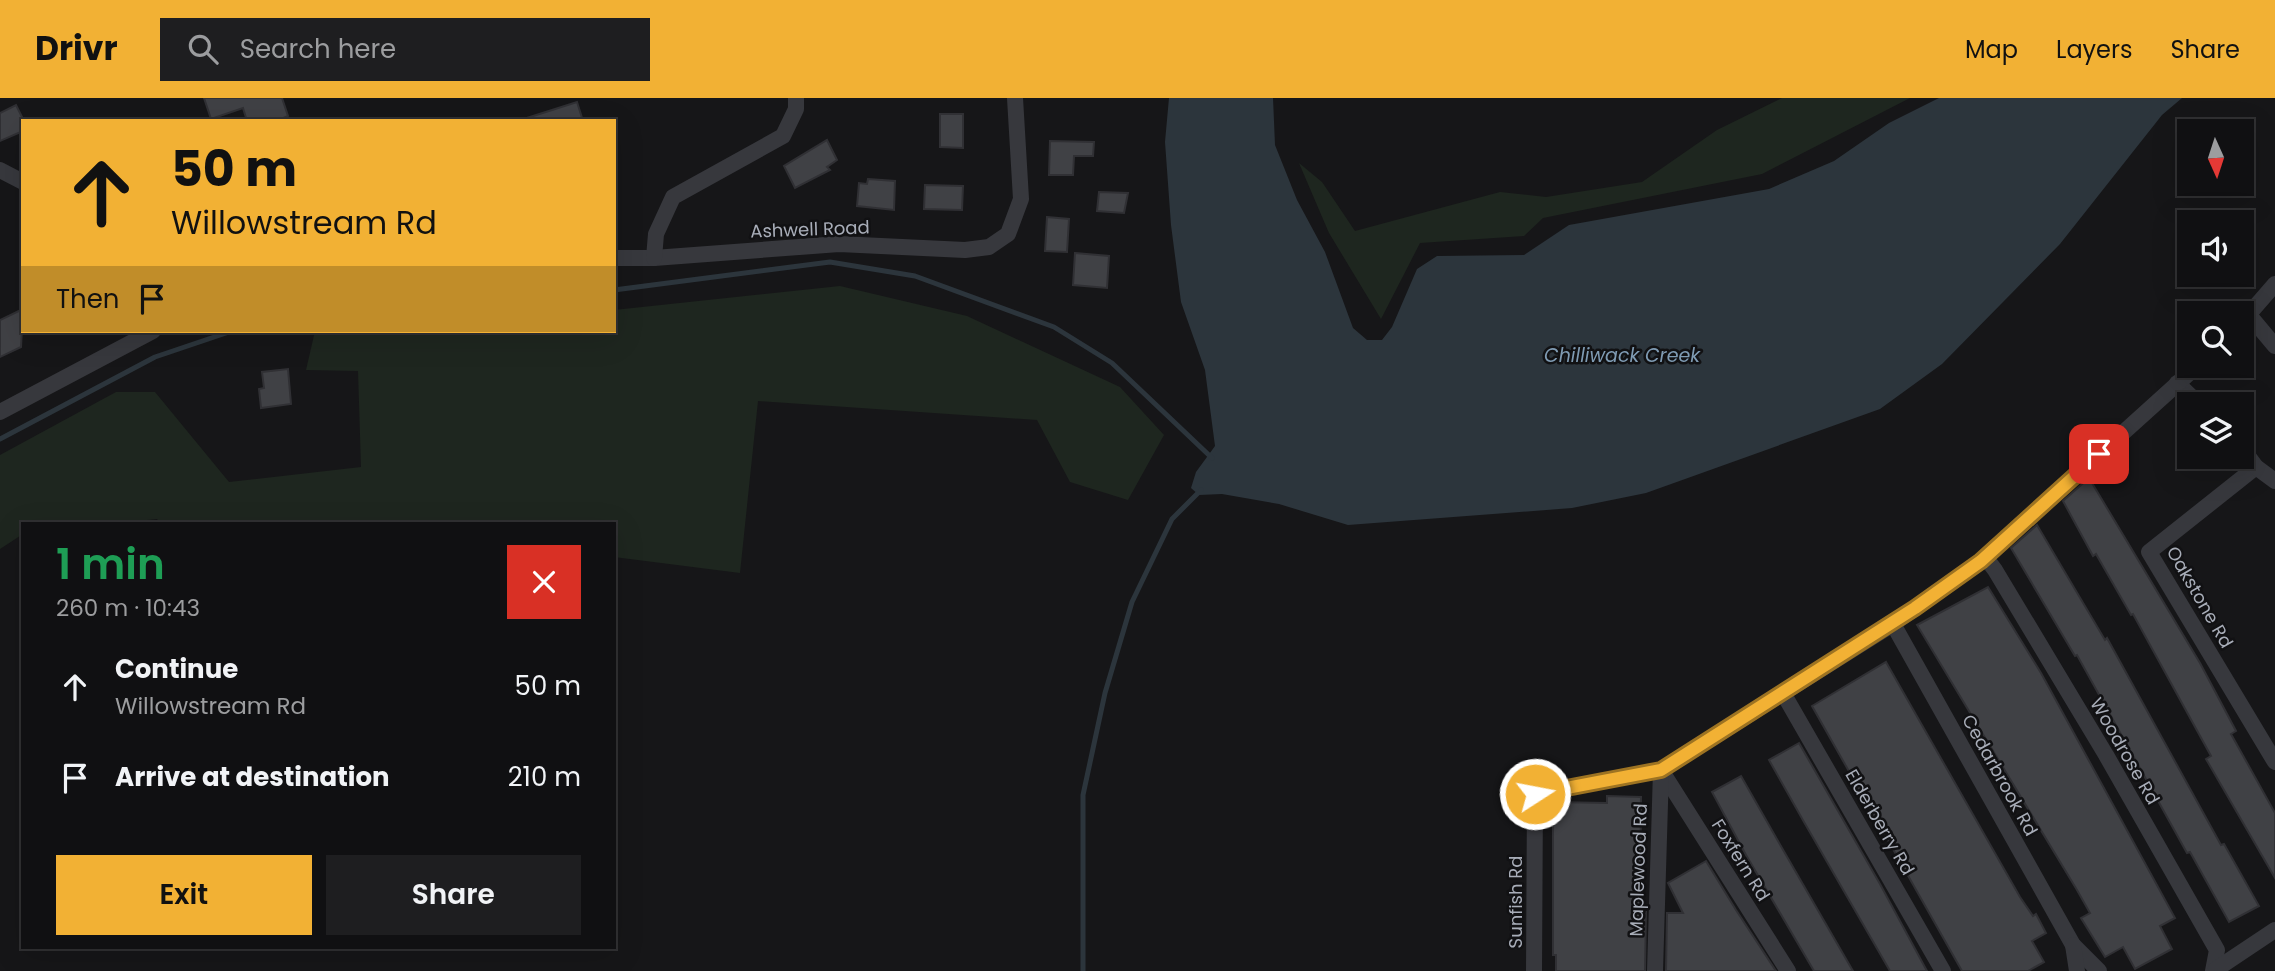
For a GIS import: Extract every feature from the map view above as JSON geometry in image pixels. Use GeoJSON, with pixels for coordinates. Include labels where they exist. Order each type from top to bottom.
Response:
{"type":"FeatureCollection","features":[{"type":"Feature","properties":{"kind":"street"},"geometry":{"type":"LineString","coordinates":[[654,258],[656,234],[673,197],[783,136],[796,110],[796,98]]}},
{"type":"Feature","properties":{"kind":"street","name":"Ashwell Road"},"geometry":{"type":"LineString","coordinates":[[616,258],[654,258],[839,244],[965,250],[989,247],[1008,233],[1021,199],[1016,98]]}},
{"type":"Feature","properties":{"kind":"street"},"geometry":{"type":"LineString","coordinates":[[0,170],[21,181]]}},
{"type":"Feature","properties":{"kind":"street"},"geometry":{"type":"LineString","coordinates":[[2254,308],[2275,284]]}},
{"type":"Feature","properties":{"kind":"street"},"geometry":{"type":"LineString","coordinates":[[2254,326],[2275,346]]}},
{"type":"Feature","properties":{"kind":"street"},"geometry":{"type":"LineString","coordinates":[[0,412],[149,333]]}},
{"type":"Feature","properties":{"kind":"street"},"geometry":{"type":"LineString","coordinates":[[1661,770],[1893,624],[1981,561],[2183,378]]}},
{"type":"Feature","properties":{"kind":"street"},"geometry":{"type":"LineString","coordinates":[[2177,383],[2186,392]]}},
{"type":"Feature","properties":{"kind":"street"},"geometry":{"type":"LineString","coordinates":[[2254,464],[2275,481]]}},
{"type":"Feature","properties":{"kind":"street","name":"Oakstone Rd"},"geometry":{"type":"LineString","coordinates":[[2256,467],[2149,552],[2274,758]]}},
{"type":"Feature","properties":{"kind":"street","name":"Woodrose Rd"},"geometry":{"type":"LineString","coordinates":[[1981,561],[1989,562],[1995,570],[2106,755],[2217,950],[2214,971]]}},
{"type":"Feature","properties":{"kind":"street","name":"Cedarbrook Rd"},"geometry":{"type":"LineString","coordinates":[[1893,624],[2073,945]]}},
{"type":"Feature","properties":{"kind":"street","name":"Elderberry Rd"},"geometry":{"type":"LineString","coordinates":[[1783,693],[1943,971]]}},
{"type":"Feature","properties":{"kind":"street","name":"Sunfish Rd"},"geometry":{"type":"LineString","coordinates":[[1534,971],[1535,794],[1661,770]]}},
{"type":"Feature","properties":{"kind":"street","name":"Maplewood Rd"},"geometry":{"type":"LineString","coordinates":[[1655,971],[1661,770]]}},
{"type":"Feature","properties":{"kind":"street","name":"Foxfern Rd"},"geometry":{"type":"LineString","coordinates":[[1661,770],[1788,971]]}},
{"type":"Feature","properties":{"kind":"street"},"geometry":{"type":"LineString","coordinates":[[2214,971],[2275,930]]}},
{"type":"Feature","properties":{"kind":"street"},"geometry":{"type":"LineString","coordinates":[[2073,945],[2077,971]]}},
{"type":"Feature","properties":{"kind":"street"},"geometry":{"type":"LineString","coordinates":[[2073,945],[2099,971]]}},
{"type":"Feature","properties":{"kind":"shaded area"},"geometry":{"type":"Polygon","coordinates":[[[1782,98],[1910,98],[1762,174],[1543,218],[1524,236],[1420,243],[1381,319],[1329,233],[1299,163],[1322,182],[1355,231],[1500,192],[1546,197],[1642,182],[1717,130],[1782,98]]]}},
{"type":"Feature","properties":{"kind":"shaded area"},"geometry":{"type":"Polygon","coordinates":[[[840,286],[967,316],[1120,387],[1164,435],[1128,500],[1070,482],[1037,420],[758,401],[740,573],[616,557],[616,522],[160,522],[157,519],[128,522],[21,522],[21,535],[0,549],[0,455],[116,392],[155,392],[229,482],[361,467],[358,371],[306,370],[315,333],[616,333],[616,310],[840,286]]]}},
{"type":"Feature","properties":{"kind":"water","name":"Chilliwack Creek"},"geometry":{"type":"Polygon","coordinates":[[[1169,98],[1273,98],[1275,145],[1297,200],[1325,252],[1353,328],[1367,340],[1382,340],[1392,327],[1417,269],[1437,256],[1524,255],[1569,225],[1769,189],[1834,161],[1889,123],[1939,98],[2182,98],[2162,115],[2060,244],[1942,364],[1880,409],[1646,493],[1572,508],[1348,525],[1279,504],[1222,494],[1199,495],[1191,488],[1196,472],[1215,446],[1205,370],[1181,302],[1171,225],[1165,142],[1169,98]]]}},
{"type":"Feature","properties":{"kind":"building"},"geometry":{"type":"Polygon","coordinates":[[[204,98],[282,98],[288,116],[281,119],[246,119],[243,108],[211,119],[204,98]]]}},
{"type":"Feature","properties":{"kind":"building"},"geometry":{"type":"Polygon","coordinates":[[[577,102],[582,119],[527,119],[577,102]]]}},
{"type":"Feature","properties":{"kind":"building"},"geometry":{"type":"Polygon","coordinates":[[[16,105],[23,119],[21,132],[0,141],[0,113],[16,105]]]}},
{"type":"Feature","properties":{"kind":"building"},"geometry":{"type":"Polygon","coordinates":[[[940,114],[963,114],[963,148],[940,147],[940,114]]]}},
{"type":"Feature","properties":{"kind":"building"},"geometry":{"type":"Polygon","coordinates":[[[827,140],[837,160],[827,167],[830,170],[795,188],[784,166],[827,140]]]}},
{"type":"Feature","properties":{"kind":"building"},"geometry":{"type":"Polygon","coordinates":[[[1050,141],[1094,142],[1093,156],[1074,156],[1073,175],[1049,175],[1050,141]]]}},
{"type":"Feature","properties":{"kind":"building"},"geometry":{"type":"Polygon","coordinates":[[[868,179],[895,181],[894,210],[857,206],[859,183],[867,184],[868,179]]]}},
{"type":"Feature","properties":{"kind":"building"},"geometry":{"type":"Polygon","coordinates":[[[925,185],[963,186],[962,210],[924,209],[925,185]]]}},
{"type":"Feature","properties":{"kind":"building"},"geometry":{"type":"Polygon","coordinates":[[[1099,192],[1128,193],[1124,213],[1097,211],[1099,192]]]}},
{"type":"Feature","properties":{"kind":"building"},"geometry":{"type":"Polygon","coordinates":[[[1047,217],[1069,219],[1067,252],[1045,251],[1047,217]]]}},
{"type":"Feature","properties":{"kind":"building"},"geometry":{"type":"Polygon","coordinates":[[[1075,253],[1109,256],[1107,288],[1073,285],[1075,253]]]}},
{"type":"Feature","properties":{"kind":"building"},"geometry":{"type":"Polygon","coordinates":[[[21,310],[21,347],[0,357],[0,320],[21,310]]]}},
{"type":"Feature","properties":{"kind":"building"},"geometry":{"type":"Polygon","coordinates":[[[288,369],[291,404],[261,408],[259,389],[264,388],[262,372],[288,369]]]}},
{"type":"Feature","properties":{"kind":"building"},"geometry":{"type":"Polygon","coordinates":[[[2089,478],[2200,663],[2236,731],[2231,734],[2275,813],[2275,878],[2206,759],[2211,756],[2133,614],[2131,615],[2096,554],[2093,556],[2063,501],[2089,478]]]}},
{"type":"Feature","properties":{"kind":"building"},"geometry":{"type":"Polygon","coordinates":[[[2037,525],[2105,640],[2107,638],[2221,845],[2224,844],[2259,906],[2229,922],[2190,852],[2187,853],[2077,655],[2075,656],[2011,548],[2037,525]]]}},
{"type":"Feature","properties":{"kind":"building"},"geometry":{"type":"Polygon","coordinates":[[[1988,587],[2041,673],[2175,918],[2160,926],[2172,949],[2135,969],[2123,947],[2105,957],[2081,918],[2090,913],[2077,890],[1917,625],[1988,587]]]}},
{"type":"Feature","properties":{"kind":"building"},"geometry":{"type":"Polygon","coordinates":[[[1886,662],[2020,897],[2033,916],[2036,914],[2046,933],[2032,941],[2044,962],[2028,971],[1962,971],[1812,706],[1886,662]]]}},
{"type":"Feature","properties":{"kind":"building"},"geometry":{"type":"Polygon","coordinates":[[[1799,743],[1927,971],[1890,971],[1769,760],[1799,743]]]}},
{"type":"Feature","properties":{"kind":"building"},"geometry":{"type":"Polygon","coordinates":[[[1741,776],[1853,971],[1814,971],[1746,855],[1712,792],[1741,776]]]}},
{"type":"Feature","properties":{"kind":"building"},"geometry":{"type":"Polygon","coordinates":[[[1607,796],[1641,797],[1640,912],[1646,912],[1645,971],[1556,971],[1556,955],[1553,955],[1553,802],[1607,803],[1607,796]]]}},
{"type":"Feature","properties":{"kind":"building"},"geometry":{"type":"Polygon","coordinates":[[[1706,861],[1776,971],[1666,971],[1667,913],[1683,913],[1668,883],[1706,861]]]}},
{"type":"Feature","properties":{"kind":"waterway"},"geometry":{"type":"LineString","coordinates":[[616,290],[830,262],[915,276],[1054,327],[1112,363],[1212,458]]}},
{"type":"Feature","properties":{"kind":"waterway"},"geometry":{"type":"LineString","coordinates":[[0,439],[155,357],[226,333]]}},
{"type":"Feature","properties":{"kind":"waterway"},"geometry":{"type":"LineString","coordinates":[[1083,971],[1083,795],[1105,693],[1132,602],[1172,519],[1201,490]]}},
{"type":"Feature","properties":{"kind":"route"},"geometry":{"type":"LineString","coordinates":[[1535,794],[1661,770],[1893,624],[1981,561],[2099,454]]}}]}
